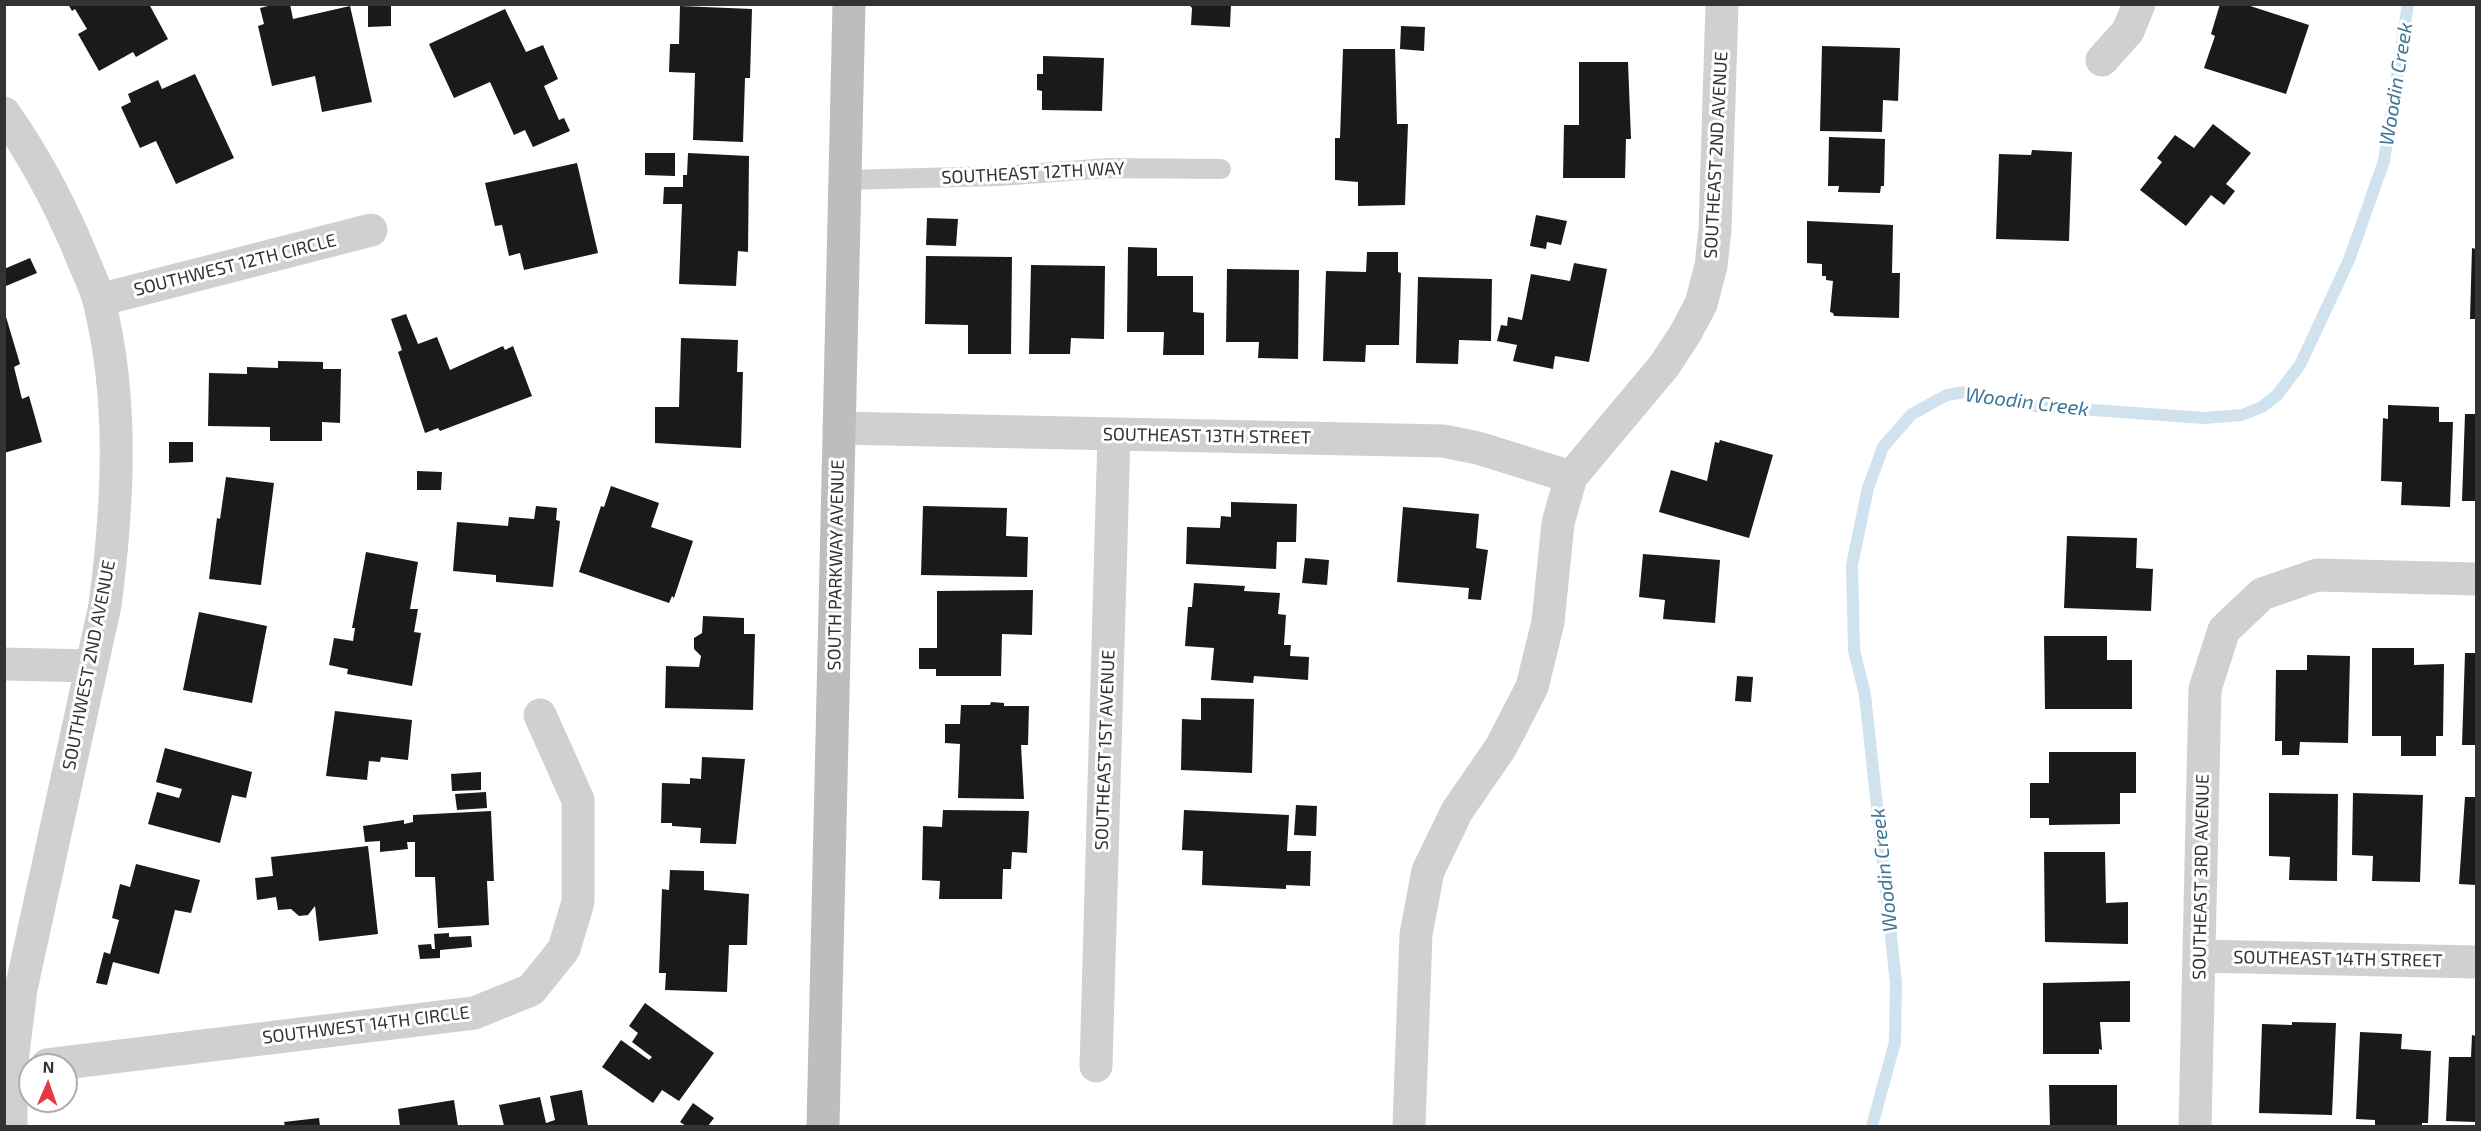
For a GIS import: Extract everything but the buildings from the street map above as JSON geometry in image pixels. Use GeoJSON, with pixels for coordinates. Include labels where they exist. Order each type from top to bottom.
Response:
{"type":"FeatureCollection","features":[{"type":"Feature","properties":{"kind":"main road","name":"SOUTH PARKWAY AVENUE"},"geometry":{"type":"LineString","coordinates":[[823,1126],[849,4]]}},
{"type":"Feature","properties":{"kind":"street","name":"SOUTHEAST 2ND AVENUE"},"geometry":{"type":"LineString","coordinates":[[1409,1126],[1416,934],[1428,871],[1457,811],[1501,747],[1532,687],[1548,622],[1558,523],[1571,477],[1664,366],[1701,304],[1711,266],[1715,229],[1722,4]]}},
{"type":"Feature","properties":{"kind":"street"},"geometry":{"type":"LineString","coordinates":[[2102,60],[2128,31],[2139,4]]}},
{"type":"Feature","properties":{"kind":"street","name":"SOUTHWEST 2ND AVENUE"},"geometry":{"type":"LineString","coordinates":[[4,113],[47,183],[75,241],[99,300],[109,360],[115,421],[116,483],[110,565],[92,666],[21,989],[11,1126]]}},
{"type":"Feature","properties":{"kind":"street","name":"SOUTHWEST 12TH CIRCLE"},"geometry":{"type":"LineString","coordinates":[[99,300],[371,230]]}},
{"type":"Feature","properties":{"kind":"street","name":"SOUTHEAST 13TH STREET"},"geometry":{"type":"LineString","coordinates":[[839,428],[1443,441],[1478,448],[1571,477]]}},
{"type":"Feature","properties":{"kind":"street","name":"SOUTHEAST 1ST AVENUE"},"geometry":{"type":"LineString","coordinates":[[1096,1066],[1114,435]]}},
{"type":"Feature","properties":{"kind":"street","name":"SOUTHEAST 3RD AVENUE"},"geometry":{"type":"LineString","coordinates":[[2195,1126],[2205,689],[2224,630],[2262,594],[2317,575],[2476,579]]}},
{"type":"Feature","properties":{"kind":"street"},"geometry":{"type":"LineString","coordinates":[[4,664],[92,666]]}},
{"type":"Feature","properties":{"kind":"street","name":"SOUTHWEST 14TH CIRCLE"},"geometry":{"type":"LineString","coordinates":[[78,1061],[474,1013],[531,990],[564,950],[578,902],[579,800],[540,715]]}},
{"type":"Feature","properties":{"kind":"street","name":"SOUTHEAST 14TH STREET"},"geometry":{"type":"LineString","coordinates":[[2200,956],[2476,962]]}},
{"type":"Feature","properties":{"kind":"lane","name":"SOUTHEAST 12TH WAY"},"geometry":{"type":"LineString","coordinates":[[845,180],[1000,176],[1109,168],[1221,169]]}},
{"type":"Feature","properties":{"kind":"waterway","name":"Woodin Creek"},"geometry":{"type":"LineString","coordinates":[[1872,1126],[1895,1042],[1896,983],[1865,695],[1854,650],[1852,565],[1868,488],[1883,447],[1912,414],[1947,395],[1965,392],[2024,405],[2204,418],[2242,415],[2262,407],[2277,395],[2300,365],[2349,260],[2384,161],[2408,4]]}}]}
